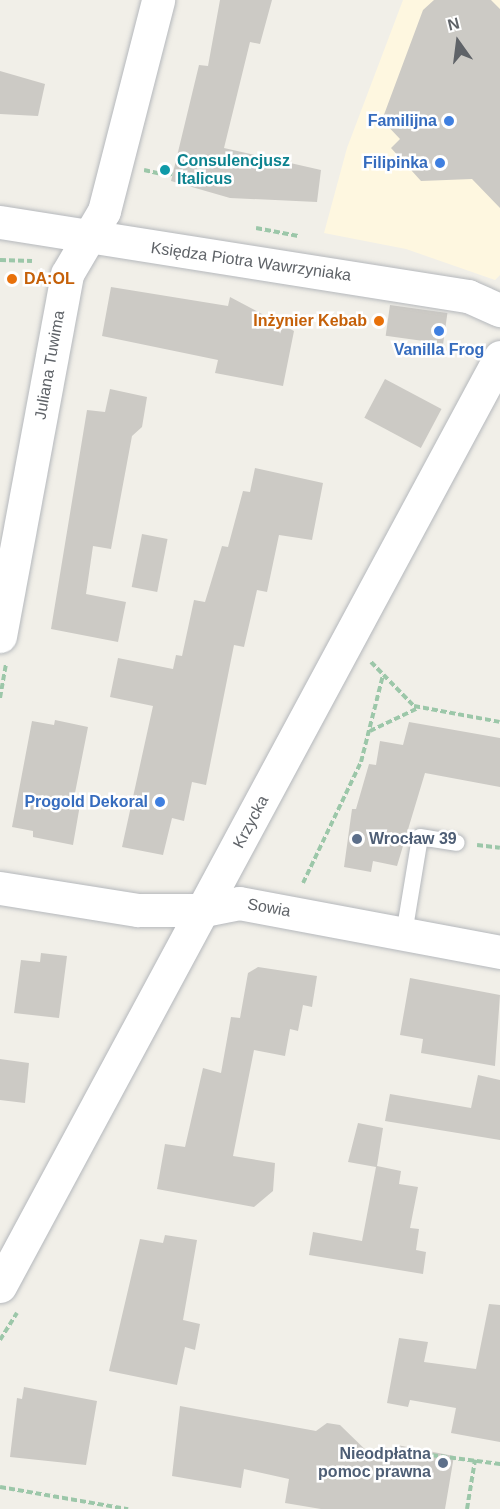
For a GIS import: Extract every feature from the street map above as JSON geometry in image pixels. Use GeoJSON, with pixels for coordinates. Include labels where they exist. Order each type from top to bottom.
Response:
{"type":"FeatureCollection","features":[{"type":"Feature","properties":{"kind":"street","name":"Juliana Tuwima"},"geometry":{"type":"LineString","coordinates":[[0,636],[67,274],[104,211],[159,0]]}},
{"type":"Feature","properties":{"kind":"street","name":"Księdza Piotra Wawrzyniaka"},"geometry":{"type":"LineString","coordinates":[[0,222],[468,296],[500,310]]}},
{"type":"Feature","properties":{"kind":"street","name":"Krzycka"},"geometry":{"type":"LineString","coordinates":[[0,1286],[500,357]]}},
{"type":"Feature","properties":{"kind":"street","name":"Sowia"},"geometry":{"type":"LineString","coordinates":[[0,888],[138,910],[204,910],[239,903],[500,952]]}},
{"type":"Feature","properties":{"kind":"lane"},"geometry":{"type":"LineString","coordinates":[[404,934],[420,837],[457,843]]}},
{"type":"Feature","properties":{"kind":"path"},"geometry":{"type":"LineString","coordinates":[[144,170],[170,176],[171,172]]}},
{"type":"Feature","properties":{"kind":"path"},"geometry":{"type":"LineString","coordinates":[[0,260],[38,260]]}},
{"type":"Feature","properties":{"kind":"path"},"geometry":{"type":"LineString","coordinates":[[368,659],[414,706],[500,722]]}},
{"type":"Feature","properties":{"kind":"path"},"geometry":{"type":"LineString","coordinates":[[299,892],[361,762],[383,675]]}},
{"type":"Feature","properties":{"kind":"path"},"geometry":{"type":"LineString","coordinates":[[369,731],[420,707]]}},
{"type":"Feature","properties":{"kind":"path"},"geometry":{"type":"LineString","coordinates":[[423,1454],[500,1464]]}},
{"type":"Feature","properties":{"kind":"path"},"geometry":{"type":"LineString","coordinates":[[467,1509],[475,1460]]}},
{"type":"Feature","properties":{"kind":"path"},"geometry":{"type":"LineString","coordinates":[[0,1487],[128,1509]]}},
{"type":"Feature","properties":{"kind":"shaded area"},"geometry":{"type":"Polygon","coordinates":[[[403,0],[500,0],[500,275],[495,280],[406,249],[324,233],[347,148],[403,0]]]}},
{"type":"Feature","properties":{"kind":"building"},"geometry":{"type":"Polygon","coordinates":[[[220,0],[272,0],[260,44],[250,42],[224,148],[321,170],[317,202],[230,198],[171,181],[199,65],[208,66],[220,0]]]}},
{"type":"Feature","properties":{"kind":"building"},"geometry":{"type":"Polygon","coordinates":[[[434,0],[491,0],[500,9],[500,208],[472,179],[421,181],[391,148],[400,139],[382,120],[423,10],[434,0]]]}},
{"type":"Feature","properties":{"kind":"building"},"geometry":{"type":"Polygon","coordinates":[[[0,71],[45,84],[38,116],[0,114],[0,71]]]}},
{"type":"Feature","properties":{"kind":"building"},"geometry":{"type":"Polygon","coordinates":[[[111,287],[228,306],[230,297],[294,331],[283,386],[215,373],[218,360],[102,336],[111,287]]]}},
{"type":"Feature","properties":{"kind":"building"},"geometry":{"type":"Polygon","coordinates":[[[390,305],[447,313],[443,344],[386,336],[390,305]]]}},
{"type":"Feature","properties":{"kind":"building"},"geometry":{"type":"Polygon","coordinates":[[[385,379],[442,409],[421,448],[364,418],[385,379]]]}},
{"type":"Feature","properties":{"kind":"building"},"geometry":{"type":"Polygon","coordinates":[[[110,389],[147,397],[142,427],[132,436],[111,549],[93,546],[86,594],[126,602],[118,642],[51,629],[87,410],[105,412],[110,389]]]}},
{"type":"Feature","properties":{"kind":"building"},"geometry":{"type":"Polygon","coordinates":[[[255,468],[323,483],[312,540],[279,535],[267,592],[257,590],[244,647],[234,645],[206,785],[192,782],[184,821],[172,818],[163,855],[122,847],[153,706],[110,697],[118,658],[173,669],[176,655],[182,656],[194,600],[205,602],[222,546],[228,547],[243,491],[250,492],[255,468]]]}},
{"type":"Feature","properties":{"kind":"building"},"geometry":{"type":"Polygon","coordinates":[[[142,534],[168,539],[157,592],[132,587],[142,534]]]}},
{"type":"Feature","properties":{"kind":"building"},"geometry":{"type":"Polygon","coordinates":[[[55,720],[88,727],[74,798],[81,799],[73,845],[33,837],[33,831],[12,827],[32,721],[54,725],[55,720]]]}},
{"type":"Feature","properties":{"kind":"building"},"geometry":{"type":"Polygon","coordinates":[[[409,722],[500,738],[500,787],[425,773],[397,866],[373,861],[371,872],[344,867],[352,809],[356,809],[369,764],[376,765],[380,741],[403,745],[409,722]]]}},
{"type":"Feature","properties":{"kind":"building"},"geometry":{"type":"Polygon","coordinates":[[[41,953],[67,956],[59,1018],[14,1013],[21,960],[40,962],[41,953]]]}},
{"type":"Feature","properties":{"kind":"building"},"geometry":{"type":"Polygon","coordinates":[[[258,967],[317,976],[312,1007],[303,1005],[298,1031],[290,1029],[285,1056],[254,1050],[233,1156],[275,1163],[273,1191],[254,1207],[157,1189],[165,1144],[185,1147],[203,1068],[221,1073],[231,1017],[240,1018],[248,973],[258,967]]]}},
{"type":"Feature","properties":{"kind":"building"},"geometry":{"type":"Polygon","coordinates":[[[410,978],[500,995],[495,1066],[421,1053],[423,1039],[400,1035],[410,978]]]}},
{"type":"Feature","properties":{"kind":"building"},"geometry":{"type":"Polygon","coordinates":[[[0,1059],[29,1063],[25,1103],[0,1100],[0,1059]]]}},
{"type":"Feature","properties":{"kind":"building"},"geometry":{"type":"Polygon","coordinates":[[[478,1075],[500,1080],[500,1140],[385,1121],[390,1094],[471,1108],[478,1075]]]}},
{"type":"Feature","properties":{"kind":"building"},"geometry":{"type":"Polygon","coordinates":[[[358,1123],[383,1128],[377,1166],[401,1171],[399,1184],[418,1187],[410,1228],[419,1229],[416,1250],[426,1252],[423,1274],[309,1255],[313,1232],[362,1241],[376,1167],[348,1162],[358,1123]]]}},
{"type":"Feature","properties":{"kind":"building"},"geometry":{"type":"Polygon","coordinates":[[[165,1235],[197,1240],[183,1320],[200,1324],[195,1350],[185,1347],[177,1385],[109,1371],[140,1239],[163,1243],[165,1235]]]}},
{"type":"Feature","properties":{"kind":"building"},"geometry":{"type":"Polygon","coordinates":[[[489,1304],[500,1305],[500,1442],[451,1433],[456,1408],[410,1400],[408,1407],[387,1403],[399,1338],[428,1342],[424,1362],[476,1369],[489,1304]]]}},
{"type":"Feature","properties":{"kind":"building"},"geometry":{"type":"Polygon","coordinates":[[[24,1387],[97,1401],[86,1465],[10,1457],[17,1398],[22,1399],[24,1387]]]}},
{"type":"Feature","properties":{"kind":"building"},"geometry":{"type":"Polygon","coordinates":[[[180,1406],[316,1431],[327,1423],[340,1425],[377,1461],[380,1446],[396,1449],[397,1445],[454,1456],[445,1509],[321,1509],[285,1503],[289,1479],[244,1469],[241,1488],[172,1476],[180,1406]]]}},
{"type":"Feature","properties":{"kind":"place","name":"Familijna"},"geometry":{"type":"Point","coordinates":[449,121]}},
{"type":"Feature","properties":{"kind":"place","name":"Filipinka"},"geometry":{"type":"Point","coordinates":[440,163]}},
{"type":"Feature","properties":{"kind":"place","name":"Consulencjusz Italicus"},"geometry":{"type":"Point","coordinates":[165,170]}},
{"type":"Feature","properties":{"kind":"place","name":"DA:OL"},"geometry":{"type":"Point","coordinates":[12,279]}},
{"type":"Feature","properties":{"kind":"place","name":"Inżynier Kebab"},"geometry":{"type":"Point","coordinates":[379,321]}},
{"type":"Feature","properties":{"kind":"place","name":"Vanilla Frog"},"geometry":{"type":"Point","coordinates":[439,331]}},
{"type":"Feature","properties":{"kind":"place","name":"Progold Dekoral"},"geometry":{"type":"Point","coordinates":[160,802]}},
{"type":"Feature","properties":{"kind":"place","name":"Wrocław 39"},"geometry":{"type":"Point","coordinates":[357,839]}},
{"type":"Feature","properties":{"kind":"place","name":"Nieodpłatna pomoc prawna"},"geometry":{"type":"Point","coordinates":[443,1463]}}]}
